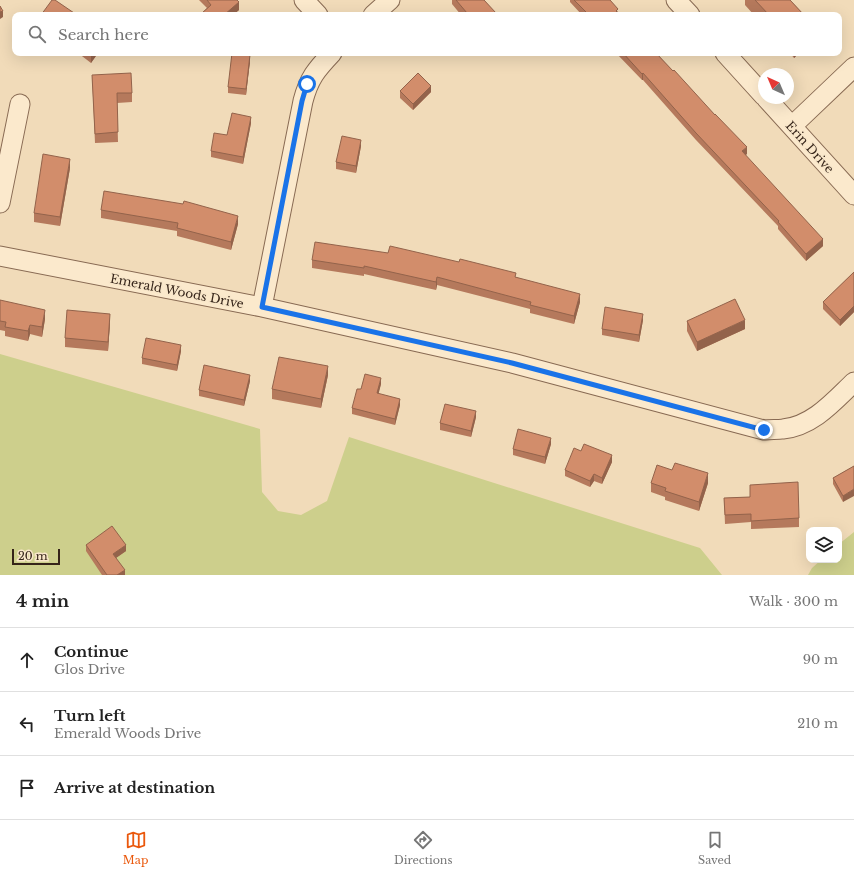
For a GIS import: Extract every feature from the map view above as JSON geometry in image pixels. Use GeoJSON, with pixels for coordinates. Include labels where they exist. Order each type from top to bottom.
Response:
{"type":"FeatureCollection","features":[{"type":"Feature","properties":{"kind":"street"},"geometry":{"type":"LineString","coordinates":[[304,0],[315,12]]}},
{"type":"Feature","properties":{"kind":"street"},"geometry":{"type":"LineString","coordinates":[[376,12],[390,0]]}},
{"type":"Feature","properties":{"kind":"street"},"geometry":{"type":"LineString","coordinates":[[676,0],[687,12]]}},
{"type":"Feature","properties":{"kind":"street"},"geometry":{"type":"LineString","coordinates":[[262,307],[302,101],[307,84],[317,68],[329,56]]}},
{"type":"Feature","properties":{"kind":"street","name":"Erin Drive"},"geometry":{"type":"LineString","coordinates":[[728,56],[758,89]]}},
{"type":"Feature","properties":{"kind":"street"},"geometry":{"type":"LineString","coordinates":[[792,126],[854,67]]}},
{"type":"Feature","properties":{"kind":"street"},"geometry":{"type":"LineString","coordinates":[[0,203],[20,104]]}},
{"type":"Feature","properties":{"kind":"street","name":"Erin Drive"},"geometry":{"type":"LineString","coordinates":[[772,104],[854,195]]}},
{"type":"Feature","properties":{"kind":"street","name":"Emerald Woods Drive"},"geometry":{"type":"LineString","coordinates":[[0,256],[262,307],[512,363],[764,430],[784,429],[804,424],[825,410],[854,382]]}},
{"type":"Feature","properties":{"kind":"green space"},"geometry":{"type":"Polygon","coordinates":[[[0,354],[260,429],[262,492],[278,511],[301,515],[327,501],[349,437],[700,548],[722,575],[0,575],[0,354]]]}},
{"type":"Feature","properties":{"kind":"green space"},"geometry":{"type":"Polygon","coordinates":[[[854,532],[854,575],[808,575],[812,568],[818,563],[842,563],[842,542],[854,532]]]}},
{"type":"Feature","properties":{"kind":"building"},"geometry":{"type":"Polygon","coordinates":[[[52,0],[55,0],[73,12],[43,12],[52,0]]]}},
{"type":"Feature","properties":{"kind":"building"},"geometry":{"type":"Polygon","coordinates":[[[207,0],[237,0],[239,2],[227,12],[203,12],[211,5],[207,0]]]}},
{"type":"Feature","properties":{"kind":"building"},"geometry":{"type":"Polygon","coordinates":[[[456,0],[484,0],[495,12],[466,12],[456,0]]]}},
{"type":"Feature","properties":{"kind":"building"},"geometry":{"type":"Polygon","coordinates":[[[574,0],[610,0],[618,9],[616,11],[617,12],[586,12],[574,0]]]}},
{"type":"Feature","properties":{"kind":"building"},"geometry":{"type":"Polygon","coordinates":[[[755,0],[790,0],[801,12],[766,12],[755,0]]]}},
{"type":"Feature","properties":{"kind":"building"},"geometry":{"type":"Polygon","coordinates":[[[232,56],[250,56],[246,89],[228,87],[232,56]]]}},
{"type":"Feature","properties":{"kind":"building"},"geometry":{"type":"Polygon","coordinates":[[[626,56],[659,56],[747,147],[742,151],[823,239],[806,254],[778,222],[779,221],[696,133],[643,73],[642,74],[626,56]]]}},
{"type":"Feature","properties":{"kind":"building"},"geometry":{"type":"Polygon","coordinates":[[[131,73],[132,93],[117,93],[118,132],[95,134],[92,75],[131,73]]]}},
{"type":"Feature","properties":{"kind":"building"},"geometry":{"type":"Polygon","coordinates":[[[418,73],[431,86],[413,104],[400,91],[418,73]]]}},
{"type":"Feature","properties":{"kind":"building"},"geometry":{"type":"Polygon","coordinates":[[[232,113],[251,117],[243,157],[211,151],[214,133],[227,135],[232,113]]]}},
{"type":"Feature","properties":{"kind":"building"},"geometry":{"type":"Polygon","coordinates":[[[342,136],[361,140],[356,166],[336,162],[342,136]]]}},
{"type":"Feature","properties":{"kind":"building"},"geometry":{"type":"Polygon","coordinates":[[[43,154],[70,159],[60,217],[34,213],[43,154]]]}},
{"type":"Feature","properties":{"kind":"building"},"geometry":{"type":"Polygon","coordinates":[[[104,191],[183,204],[184,201],[238,216],[231,242],[177,228],[178,223],[101,210],[104,191]]]}},
{"type":"Feature","properties":{"kind":"building"},"geometry":{"type":"Polygon","coordinates":[[[315,242],[388,253],[390,246],[459,262],[460,259],[516,273],[515,277],[580,294],[574,316],[530,305],[531,302],[437,277],[436,282],[364,266],[364,268],[312,260],[315,242]]]}},
{"type":"Feature","properties":{"kind":"building"},"geometry":{"type":"Polygon","coordinates":[[[854,272],[854,306],[840,320],[823,302],[854,272]]]}},
{"type":"Feature","properties":{"kind":"building"},"geometry":{"type":"Polygon","coordinates":[[[735,299],[745,320],[697,342],[687,321],[735,299]]]}},
{"type":"Feature","properties":{"kind":"building"},"geometry":{"type":"Polygon","coordinates":[[[0,300],[45,310],[42,327],[30,325],[28,331],[5,327],[6,322],[0,321],[0,300]]]}},
{"type":"Feature","properties":{"kind":"building"},"geometry":{"type":"Polygon","coordinates":[[[605,307],[643,314],[639,335],[602,329],[605,307]]]}},
{"type":"Feature","properties":{"kind":"building"},"geometry":{"type":"Polygon","coordinates":[[[67,310],[110,314],[108,342],[65,338],[67,310]]]}},
{"type":"Feature","properties":{"kind":"building"},"geometry":{"type":"Polygon","coordinates":[[[146,338],[181,345],[177,365],[142,358],[146,338]]]}},
{"type":"Feature","properties":{"kind":"building"},"geometry":{"type":"Polygon","coordinates":[[[279,357],[328,366],[321,399],[272,389],[279,357]]]}},
{"type":"Feature","properties":{"kind":"building"},"geometry":{"type":"Polygon","coordinates":[[[204,365],[250,375],[244,400],[199,390],[204,365]]]}},
{"type":"Feature","properties":{"kind":"building"},"geometry":{"type":"Polygon","coordinates":[[[365,374],[381,378],[377,393],[400,399],[395,419],[352,408],[357,389],[361,389],[365,374]]]}},
{"type":"Feature","properties":{"kind":"building"},"geometry":{"type":"Polygon","coordinates":[[[445,404],[476,411],[471,431],[440,423],[445,404]]]}},
{"type":"Feature","properties":{"kind":"building"},"geometry":{"type":"Polygon","coordinates":[[[518,429],[551,438],[545,457],[513,449],[518,429]]]}},
{"type":"Feature","properties":{"kind":"building"},"geometry":{"type":"Polygon","coordinates":[[[584,444],[612,455],[602,478],[594,474],[590,481],[565,470],[574,448],[581,451],[584,444]]]}},
{"type":"Feature","properties":{"kind":"building"},"geometry":{"type":"Polygon","coordinates":[[[675,463],[708,473],[699,502],[665,491],[666,488],[651,483],[657,465],[672,470],[675,463]]]}},
{"type":"Feature","properties":{"kind":"building"},"geometry":{"type":"Polygon","coordinates":[[[854,466],[854,489],[843,496],[833,478],[854,466]]]}},
{"type":"Feature","properties":{"kind":"building"},"geometry":{"type":"Polygon","coordinates":[[[798,482],[799,518],[751,521],[751,514],[725,515],[724,498],[750,497],[750,485],[798,482]]]}},
{"type":"Feature","properties":{"kind":"building"},"geometry":{"type":"Polygon","coordinates":[[[112,526],[126,545],[113,554],[125,570],[117,575],[107,575],[86,545],[112,526]]]}},
{"type":"Feature","properties":{"kind":"route"},"geometry":{"type":"LineString","coordinates":[[307,84],[302,101],[262,307],[512,363],[764,430]]}}]}
